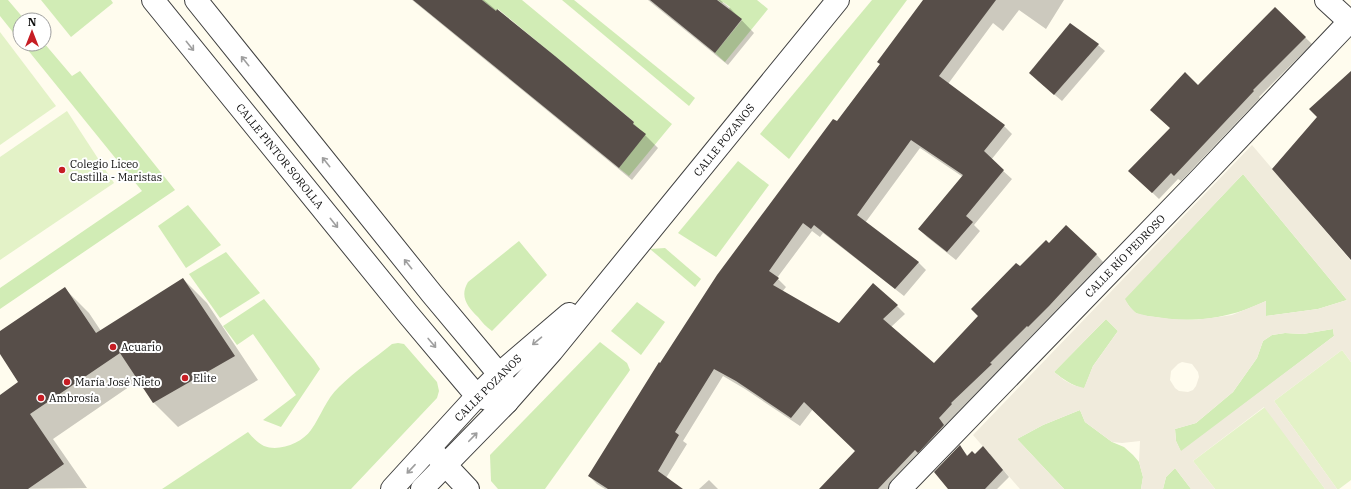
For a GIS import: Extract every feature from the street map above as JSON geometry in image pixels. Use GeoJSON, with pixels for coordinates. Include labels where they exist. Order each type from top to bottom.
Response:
{"type":"FeatureCollection","features":[{"type":"Feature","properties":{"kind":"street","name":"CALLE PINTOR SOROLLA"},"geometry":{"type":"LineString","coordinates":[[153,0],[407,313],[477,396]]}},
{"type":"Feature","properties":{"kind":"street"},"geometry":{"type":"LineString","coordinates":[[196,0],[432,294],[499,374],[506,386],[507,402],[477,396]]}},
{"type":"Feature","properties":{"kind":"street","name":"CALLE POZANOS"},"geometry":{"type":"LineString","coordinates":[[422,489],[507,402],[552,351],[838,0]]}},
{"type":"Feature","properties":{"kind":"street"},"geometry":{"type":"LineString","coordinates":[[1326,0],[1350,22]]}},
{"type":"Feature","properties":{"kind":"street","name":"CALLE RÍO PEDROSO"},"geometry":{"type":"LineString","coordinates":[[900,489],[1350,22]]}},
{"type":"Feature","properties":{"kind":"street","name":"CALLE POZANOS"},"geometry":{"type":"LineString","coordinates":[[392,489],[499,374],[610,280]]}},
{"type":"Feature","properties":{"kind":"street"},"geometry":{"type":"LineString","coordinates":[[407,313],[432,294]]}},
{"type":"Feature","properties":{"kind":"street"},"geometry":{"type":"LineString","coordinates":[[429,449],[468,489]]}},
{"type":"Feature","properties":{"kind":"green space"},"geometry":{"type":"Polygon","coordinates":[[[0,0],[8,0],[18,12],[12,12],[12,31],[0,16],[0,0]]]}},
{"type":"Feature","properties":{"kind":"green space"},"geometry":{"type":"Polygon","coordinates":[[[41,0],[111,0],[113,3],[71,37],[41,0]]]}},
{"type":"Feature","properties":{"kind":"green space"},"geometry":{"type":"Polygon","coordinates":[[[482,0],[522,0],[672,124],[629,176],[619,168],[645,134],[633,124],[634,122],[627,116],[498,9],[496,11],[482,0]]]}},
{"type":"Feature","properties":{"kind":"green space"},"geometry":{"type":"Polygon","coordinates":[[[562,0],[574,0],[695,98],[689,106],[562,0]]]}},
{"type":"Feature","properties":{"kind":"green space"},"geometry":{"type":"Polygon","coordinates":[[[718,0],[757,0],[768,9],[725,62],[715,53],[742,20],[729,9],[730,7],[718,0]]]}},
{"type":"Feature","properties":{"kind":"green space"},"geometry":{"type":"Polygon","coordinates":[[[872,0],[907,0],[789,159],[760,134],[872,0]]]}},
{"type":"Feature","properties":{"kind":"green space"},"geometry":{"type":"Polygon","coordinates":[[[0,32],[12,48],[12,52],[15,52],[56,106],[0,145],[0,32]]]}},
{"type":"Feature","properties":{"kind":"green space"},"geometry":{"type":"Polygon","coordinates":[[[29,52],[52,52],[72,76],[80,71],[175,190],[0,309],[0,288],[142,191],[29,52]]]}},
{"type":"Feature","properties":{"kind":"green space"},"geometry":{"type":"Polygon","coordinates":[[[67,111],[114,183],[0,260],[0,157],[67,111]]]}},
{"type":"Feature","properties":{"kind":"green space"},"geometry":{"type":"Polygon","coordinates":[[[738,161],[769,185],[716,257],[678,233],[738,161]]]}},
{"type":"Feature","properties":{"kind":"green space"},"geometry":{"type":"Polygon","coordinates":[[[1243,174],[1347,300],[1318,309],[1266,316],[1266,301],[1239,312],[1212,318],[1183,320],[1169,319],[1134,312],[1124,299],[1243,174]]]}},
{"type":"Feature","properties":{"kind":"green space"},"geometry":{"type":"Polygon","coordinates":[[[188,205],[221,245],[186,268],[158,226],[188,205]]]}},
{"type":"Feature","properties":{"kind":"green space"},"geometry":{"type":"Polygon","coordinates":[[[519,241],[547,275],[492,331],[468,305],[464,292],[465,287],[468,282],[519,241]]]}},
{"type":"Feature","properties":{"kind":"green space"},"geometry":{"type":"Polygon","coordinates":[[[665,248],[701,279],[695,287],[650,249],[665,248]]]}},
{"type":"Feature","properties":{"kind":"green space"},"geometry":{"type":"Polygon","coordinates":[[[226,252],[260,293],[220,318],[189,274],[226,252]]]}},
{"type":"Feature","properties":{"kind":"green space"},"geometry":{"type":"Polygon","coordinates":[[[264,299],[320,369],[281,427],[263,420],[296,395],[253,334],[237,345],[223,326],[264,299]]]}},
{"type":"Feature","properties":{"kind":"green space"},"geometry":{"type":"Polygon","coordinates":[[[637,302],[665,322],[641,355],[611,331],[637,302]]]}},
{"type":"Feature","properties":{"kind":"green space"},"geometry":{"type":"Polygon","coordinates":[[[1106,319],[1118,331],[1093,366],[1084,389],[1068,382],[1054,372],[1106,319]]]}},
{"type":"Feature","properties":{"kind":"green space"},"geometry":{"type":"Polygon","coordinates":[[[1333,329],[1334,336],[1181,452],[1176,441],[1175,429],[1196,423],[1233,392],[1257,358],[1263,341],[1272,335],[1285,333],[1303,334],[1333,329]]]}},
{"type":"Feature","properties":{"kind":"green space"},"geometry":{"type":"Polygon","coordinates":[[[600,342],[627,363],[630,370],[628,373],[545,489],[498,489],[491,481],[490,455],[600,342]]]}},
{"type":"Feature","properties":{"kind":"green space"},"geometry":{"type":"Polygon","coordinates":[[[392,344],[404,344],[437,382],[439,391],[437,398],[351,489],[162,489],[248,432],[253,438],[264,446],[270,448],[283,447],[302,439],[315,425],[334,392],[345,381],[392,344]]]}},
{"type":"Feature","properties":{"kind":"green space"},"geometry":{"type":"Polygon","coordinates":[[[1342,350],[1351,362],[1351,480],[1337,489],[1274,401],[1342,350]]]}},
{"type":"Feature","properties":{"kind":"green space"},"geometry":{"type":"Polygon","coordinates":[[[1265,407],[1325,489],[1215,489],[1193,461],[1265,407]]]}},
{"type":"Feature","properties":{"kind":"green space"},"geometry":{"type":"Polygon","coordinates":[[[1080,410],[1085,422],[1112,442],[1124,447],[1139,462],[1143,477],[1141,489],[1064,489],[1017,439],[1043,425],[1080,410]]]}},
{"type":"Feature","properties":{"kind":"green space"},"geometry":{"type":"Polygon","coordinates":[[[1175,468],[1191,489],[1163,489],[1166,477],[1175,468]]]}},
{"type":"Feature","properties":{"kind":"shaded area"},"geometry":{"type":"Polygon","coordinates":[[[1252,145],[1351,261],[1351,362],[1342,350],[1274,401],[1337,489],[1325,489],[1264,407],[1193,461],[1215,489],[1191,489],[1175,468],[1166,477],[1163,489],[1141,489],[1143,477],[1139,462],[1140,441],[1122,443],[1112,442],[1085,422],[1080,410],[1043,425],[1017,439],[1064,489],[1020,489],[973,435],[1252,145]],[[1243,174],[1125,299],[1136,313],[1172,319],[1193,320],[1232,315],[1266,301],[1266,316],[1318,309],[1347,300],[1243,174]],[[1106,319],[1054,372],[1073,385],[1084,388],[1093,366],[1118,331],[1106,319]],[[1333,329],[1303,334],[1285,333],[1272,335],[1263,341],[1257,358],[1233,392],[1196,423],[1175,429],[1176,441],[1181,451],[1334,336],[1333,329]],[[1182,362],[1171,371],[1170,380],[1179,391],[1188,392],[1193,390],[1199,377],[1198,372],[1192,364],[1182,362]]]}},
{"type":"Feature","properties":{"kind":"building"},"geometry":{"type":"Polygon","coordinates":[[[413,0],[482,0],[496,11],[497,9],[555,56],[634,122],[633,124],[646,134],[619,168],[413,0]]]}},
{"type":"Feature","properties":{"kind":"building"},"geometry":{"type":"Polygon","coordinates":[[[650,0],[717,0],[742,19],[715,53],[650,0]]]}},
{"type":"Feature","properties":{"kind":"building"},"geometry":{"type":"Polygon","coordinates":[[[923,0],[996,0],[939,76],[1005,125],[984,151],[1004,170],[966,216],[973,222],[947,252],[918,229],[963,175],[911,140],[857,215],[919,262],[895,289],[814,225],[811,229],[803,223],[769,271],[779,278],[773,285],[839,323],[873,283],[898,305],[883,319],[934,363],[978,316],[971,309],[1016,263],[1020,266],[1046,240],[1049,243],[1066,225],[1097,254],[1049,306],[1028,327],[1027,326],[990,363],[992,364],[951,403],[952,404],[939,418],[944,425],[918,453],[915,450],[878,489],[819,489],[855,451],[804,402],[791,418],[736,381],[714,369],[675,432],[679,435],[658,471],[683,489],[608,489],[588,476],[659,362],[660,363],[717,275],[833,119],[837,121],[880,64],[877,62],[923,0]]]}},
{"type":"Feature","properties":{"kind":"building"},"geometry":{"type":"Polygon","coordinates":[[[1275,7],[1306,37],[1253,90],[1254,91],[1174,176],[1171,173],[1152,193],[1128,171],[1170,128],[1150,110],[1185,72],[1198,85],[1275,7]]]}},
{"type":"Feature","properties":{"kind":"building"},"geometry":{"type":"Polygon","coordinates":[[[1070,23],[1099,44],[1054,95],[1029,73],[1070,23]]]}},
{"type":"Feature","properties":{"kind":"building"},"geometry":{"type":"Polygon","coordinates":[[[1351,71],[1351,260],[1272,169],[1317,117],[1309,109],[1351,71]]]}},
{"type":"Feature","properties":{"kind":"building"},"geometry":{"type":"Polygon","coordinates":[[[183,278],[235,356],[153,403],[120,353],[30,414],[64,464],[28,489],[0,489],[0,395],[18,382],[0,354],[0,331],[65,287],[96,333],[183,278]]]}},
{"type":"Feature","properties":{"kind":"building"},"geometry":{"type":"Polygon","coordinates":[[[960,445],[967,456],[972,451],[975,454],[983,446],[1003,470],[985,489],[948,489],[934,472],[960,445]]]}},
{"type":"Feature","properties":{"kind":"place","name":"Colegio Liceo Castilla - Maristas"},"geometry":{"type":"Point","coordinates":[62,170]}},
{"type":"Feature","properties":{"kind":"place","name":"Acuario"},"geometry":{"type":"Point","coordinates":[113,347]}},
{"type":"Feature","properties":{"kind":"place","name":"Elite"},"geometry":{"type":"Point","coordinates":[185,378]}},
{"type":"Feature","properties":{"kind":"place","name":"María José Nieto"},"geometry":{"type":"Point","coordinates":[67,382]}},
{"type":"Feature","properties":{"kind":"place","name":"Ambrosía"},"geometry":{"type":"Point","coordinates":[41,398]}}]}
